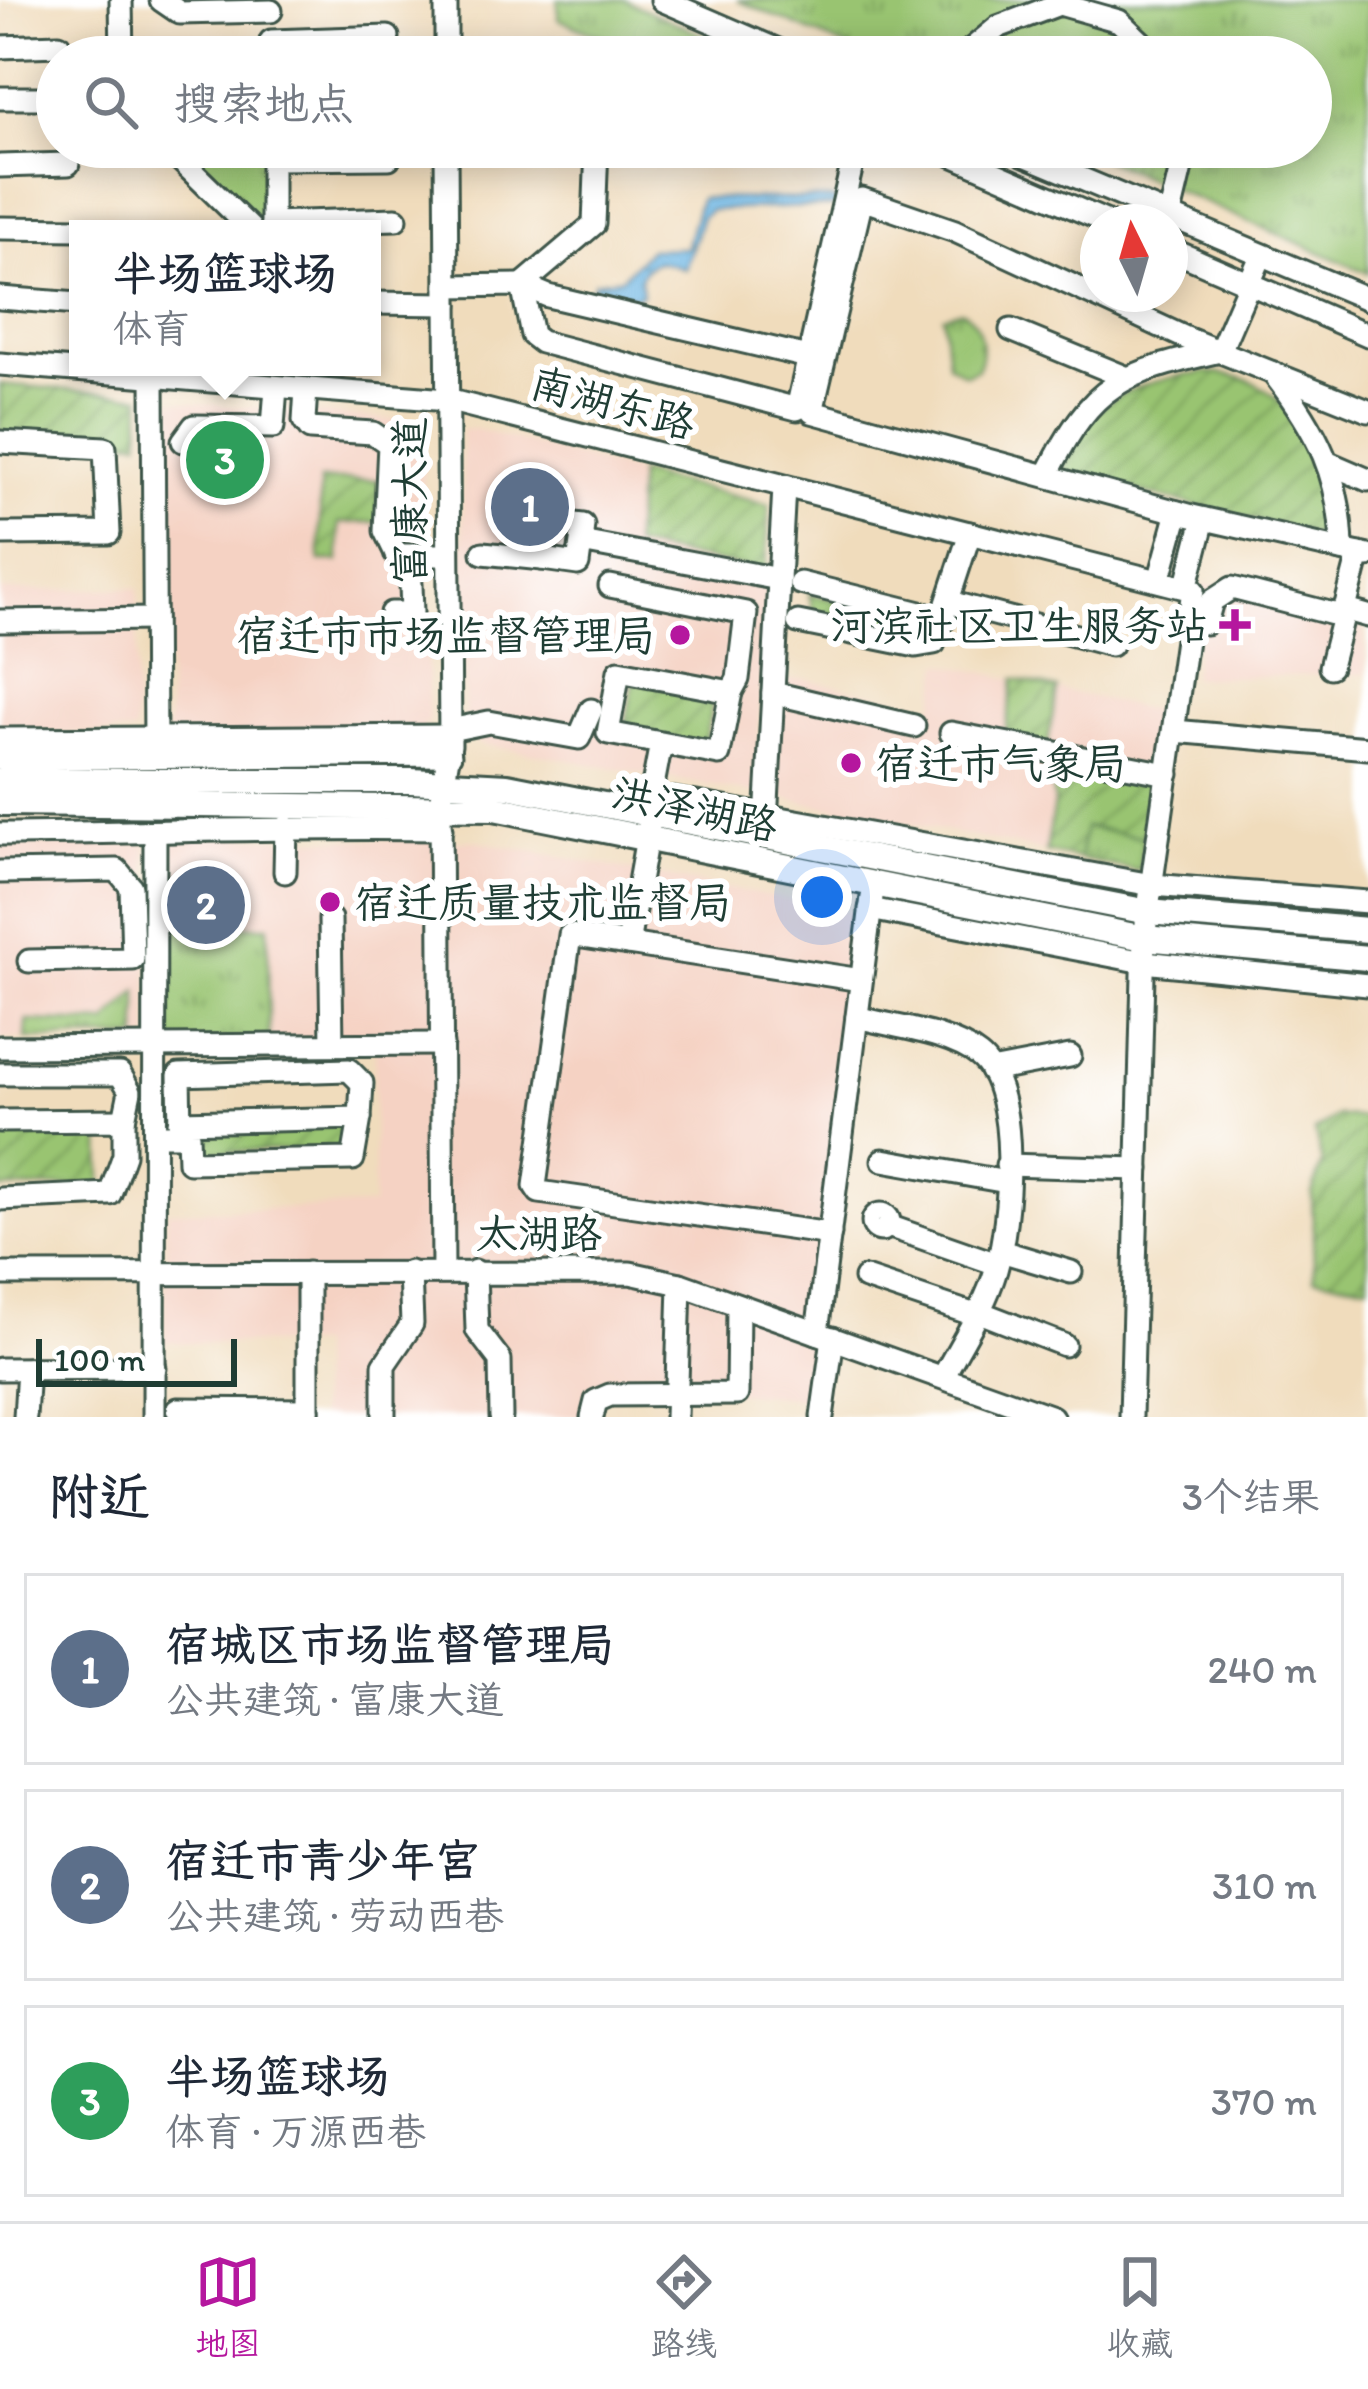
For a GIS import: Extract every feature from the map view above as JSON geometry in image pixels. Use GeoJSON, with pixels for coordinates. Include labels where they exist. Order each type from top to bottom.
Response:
{"type":"FeatureCollection","features":[{"type":"Feature","properties":{"kind":"main road","name":"洪泽湖路"},"geometry":{"type":"LineString","coordinates":[[0,781],[246,781],[442,805],[507,786],[650,812],[766,823],[1145,937],[1368,929]]}},
{"type":"Feature","properties":{"kind":"main road","name":"洪泽湖路"},"geometry":{"type":"LineString","coordinates":[[0,803],[494,808],[647,838],[872,897],[1145,937],[1368,958]]}},
{"type":"Feature","properties":{"kind":"street"},"geometry":{"type":"LineString","coordinates":[[121,0],[122,36]]}},
{"type":"Feature","properties":{"kind":"street"},"geometry":{"type":"LineString","coordinates":[[160,0],[180,13],[271,6]]}},
{"type":"Feature","properties":{"kind":"street"},"geometry":{"type":"LineString","coordinates":[[446,0],[446,36]]}},
{"type":"Feature","properties":{"kind":"street"},"geometry":{"type":"LineString","coordinates":[[662,0],[744,36]]}},
{"type":"Feature","properties":{"kind":"street"},"geometry":{"type":"LineString","coordinates":[[987,36],[998,27],[1061,2],[1114,10],[1138,36]]}},
{"type":"Feature","properties":{"kind":"street"},"geometry":{"type":"LineString","coordinates":[[0,46],[36,45]]}},
{"type":"Feature","properties":{"kind":"street"},"geometry":{"type":"LineString","coordinates":[[0,98],[36,98]]}},
{"type":"Feature","properties":{"kind":"street"},"geometry":{"type":"LineString","coordinates":[[0,166],[36,165]]}},
{"type":"Feature","properties":{"kind":"street"},"geometry":{"type":"LineString","coordinates":[[192,168],[256,220]]}},
{"type":"Feature","properties":{"kind":"street"},"geometry":{"type":"LineString","coordinates":[[266,220],[271,168]]}},
{"type":"Feature","properties":{"kind":"street","name":"富康大道"},"geometry":{"type":"LineString","coordinates":[[443,1271],[442,805],[450,740],[446,168]]}},
{"type":"Feature","properties":{"kind":"street"},"geometry":{"type":"LineString","coordinates":[[381,302],[522,284],[594,224],[596,168]]}},
{"type":"Feature","properties":{"kind":"street"},"geometry":{"type":"LineString","coordinates":[[522,284],[532,335],[541,343],[796,409],[851,168]]}},
{"type":"Feature","properties":{"kind":"street"},"geometry":{"type":"LineString","coordinates":[[982,168],[1080,210]]}},
{"type":"Feature","properties":{"kind":"street"},"geometry":{"type":"LineString","coordinates":[[1054,168],[1137,204]]}},
{"type":"Feature","properties":{"kind":"street"},"geometry":{"type":"LineString","coordinates":[[1172,204],[1181,168]]}},
{"type":"Feature","properties":{"kind":"street"},"geometry":{"type":"LineString","coordinates":[[1356,553],[1204,519],[812,412],[862,199],[955,231],[1220,351],[1368,411]]}},
{"type":"Feature","properties":{"kind":"street"},"geometry":{"type":"LineString","coordinates":[[381,221],[396,220]]}},
{"type":"Feature","properties":{"kind":"street"},"geometry":{"type":"LineString","coordinates":[[1188,226],[1368,299]]}},
{"type":"Feature","properties":{"kind":"street"},"geometry":{"type":"LineString","coordinates":[[0,228],[69,229]]}},
{"type":"Feature","properties":{"kind":"street"},"geometry":{"type":"LineString","coordinates":[[1220,351],[1261,256]]}},
{"type":"Feature","properties":{"kind":"street"},"geometry":{"type":"LineString","coordinates":[[1188,257],[1368,335]]}},
{"type":"Feature","properties":{"kind":"street"},"geometry":{"type":"LineString","coordinates":[[522,284],[548,296],[808,357]]}},
{"type":"Feature","properties":{"kind":"street"},"geometry":{"type":"LineString","coordinates":[[0,298],[69,303]]}},
{"type":"Feature","properties":{"kind":"street"},"geometry":{"type":"LineString","coordinates":[[1011,330],[1125,377]]}},
{"type":"Feature","properties":{"kind":"street"},"geometry":{"type":"LineString","coordinates":[[1047,475],[1081,415],[1125,377],[1220,351]]}},
{"type":"Feature","properties":{"kind":"street","name":"南湖东路"},"geometry":{"type":"LineString","coordinates":[[0,364],[69,370]]}},
{"type":"Feature","properties":{"kind":"street"},"geometry":{"type":"LineString","coordinates":[[1273,373],[1317,433],[1331,464],[1356,553],[1330,667]]}},
{"type":"Feature","properties":{"kind":"street","name":"南湖东路"},"geometry":{"type":"LineString","coordinates":[[131,376],[447,400],[1190,589]]}},
{"type":"Feature","properties":{"kind":"street"},"geometry":{"type":"LineString","coordinates":[[153,378],[159,529],[154,746]]}},
{"type":"Feature","properties":{"kind":"street"},"geometry":{"type":"LineString","coordinates":[[183,441],[186,430],[198,426],[273,428],[276,387]]}},
{"type":"Feature","properties":{"kind":"street"},"geometry":{"type":"LineString","coordinates":[[306,389],[304,421],[310,429],[373,433],[388,443],[385,531],[411,584],[412,613],[391,613]]}},
{"type":"Feature","properties":{"kind":"street"},"geometry":{"type":"LineString","coordinates":[[0,442],[105,448],[109,514],[109,533],[0,534]]}},
{"type":"Feature","properties":{"kind":"street"},"geometry":{"type":"LineString","coordinates":[[1331,464],[1368,479]]}},
{"type":"Feature","properties":{"kind":"street"},"geometry":{"type":"LineString","coordinates":[[784,488],[790,581],[773,693],[766,823],[1152,884],[1368,902]]}},
{"type":"Feature","properties":{"kind":"street"},"geometry":{"type":"LineString","coordinates":[[1159,581],[1178,512]]}},
{"type":"Feature","properties":{"kind":"street"},"geometry":{"type":"LineString","coordinates":[[109,514],[159,529]]}},
{"type":"Feature","properties":{"kind":"street"},"geometry":{"type":"LineString","coordinates":[[1132,1417],[1145,937],[1190,589],[1204,519]]}},
{"type":"Feature","properties":{"kind":"street"},"geometry":{"type":"LineString","coordinates":[[482,553],[578,564],[584,525],[547,521],[542,559]]}},
{"type":"Feature","properties":{"kind":"street"},"geometry":{"type":"LineString","coordinates":[[798,622],[924,646],[939,637],[970,533]]}},
{"type":"Feature","properties":{"kind":"street"},"geometry":{"type":"LineString","coordinates":[[581,542],[1111,645]]}},
{"type":"Feature","properties":{"kind":"street"},"geometry":{"type":"LineString","coordinates":[[396,555],[448,555]]}},
{"type":"Feature","properties":{"kind":"street"},"geometry":{"type":"LineString","coordinates":[[610,586],[746,613],[738,679],[719,754],[608,734],[620,671],[731,692]]}},
{"type":"Feature","properties":{"kind":"street"},"geometry":{"type":"LineString","coordinates":[[1189,620],[1206,623],[1212,601],[1232,587],[1368,616]]}},
{"type":"Feature","properties":{"kind":"street"},"geometry":{"type":"LineString","coordinates":[[0,621],[154,619]]}},
{"type":"Feature","properties":{"kind":"street"},"geometry":{"type":"LineString","coordinates":[[773,693],[914,726]]}},
{"type":"Feature","properties":{"kind":"street"},"geometry":{"type":"LineString","coordinates":[[0,759],[294,737],[450,740],[489,722],[579,738],[591,710]]}},
{"type":"Feature","properties":{"kind":"street"},"geometry":{"type":"LineString","coordinates":[[1174,731],[1368,748]]}},
{"type":"Feature","properties":{"kind":"street"},"geometry":{"type":"LineString","coordinates":[[951,733],[1168,774]]}},
{"type":"Feature","properties":{"kind":"street"},"geometry":{"type":"LineString","coordinates":[[202,756],[294,737]]}},
{"type":"Feature","properties":{"kind":"street"},"geometry":{"type":"LineString","coordinates":[[0,739],[154,746],[202,756],[246,781]]}},
{"type":"Feature","properties":{"kind":"street"},"geometry":{"type":"LineString","coordinates":[[628,944],[661,743]]}},
{"type":"Feature","properties":{"kind":"street"},"geometry":{"type":"LineString","coordinates":[[143,804],[207,827]]}},
{"type":"Feature","properties":{"kind":"street"},"geometry":{"type":"LineString","coordinates":[[0,834],[286,827],[442,805]]}},
{"type":"Feature","properties":{"kind":"street"},"geometry":{"type":"LineString","coordinates":[[285,872],[286,827]]}},
{"type":"Feature","properties":{"kind":"street"},"geometry":{"type":"LineString","coordinates":[[155,833],[158,1045],[169,1137]]}},
{"type":"Feature","properties":{"kind":"street"},"geometry":{"type":"LineString","coordinates":[[50,834],[50,871]]}},
{"type":"Feature","properties":{"kind":"street"},"geometry":{"type":"LineString","coordinates":[[822,1417],[830,1234],[879,855]]}},
{"type":"Feature","properties":{"kind":"street"},"geometry":{"type":"LineString","coordinates":[[0,872],[117,870],[127,876],[133,959],[29,961]]}},
{"type":"Feature","properties":{"kind":"street"},"geometry":{"type":"LineString","coordinates":[[330,919],[332,1043]]}},
{"type":"Feature","properties":{"kind":"street"},"geometry":{"type":"LineString","coordinates":[[830,1234],[539,1192],[535,1186],[570,935],[861,980]]}},
{"type":"Feature","properties":{"kind":"street"},"geometry":{"type":"LineString","coordinates":[[1145,937],[1368,985]]}},
{"type":"Feature","properties":{"kind":"street"},"geometry":{"type":"LineString","coordinates":[[856,1017],[957,1044],[992,1071],[1007,1122],[999,1258],[943,1377]]}},
{"type":"Feature","properties":{"kind":"street"},"geometry":{"type":"LineString","coordinates":[[0,1048],[442,1044]]}},
{"type":"Feature","properties":{"kind":"street"},"geometry":{"type":"LineString","coordinates":[[992,1071],[1070,1056]]}},
{"type":"Feature","properties":{"kind":"street"},"geometry":{"type":"LineString","coordinates":[[124,1155],[169,1137],[188,1135],[189,1162],[353,1159],[362,1083],[349,1070],[179,1075],[169,1137],[158,1275],[154,1417]]}},
{"type":"Feature","properties":{"kind":"street"},"geometry":{"type":"LineString","coordinates":[[0,1074],[120,1074],[130,1091],[124,1155],[114,1189],[106,1196],[0,1199]]}},
{"type":"Feature","properties":{"kind":"street"},"geometry":{"type":"LineString","coordinates":[[169,1137],[361,1118]]}},
{"type":"Feature","properties":{"kind":"street"},"geometry":{"type":"LineString","coordinates":[[0,1121],[124,1120]]}},
{"type":"Feature","properties":{"kind":"street"},"geometry":{"type":"LineString","coordinates":[[883,1160],[1007,1173],[1138,1169]]}},
{"type":"Feature","properties":{"kind":"street"},"geometry":{"type":"LineString","coordinates":[[888,1226],[1071,1273]]}},
{"type":"Feature","properties":{"kind":"street"},"geometry":{"type":"LineString","coordinates":[[475,1271],[477,1330],[499,1353],[501,1417]]}},
{"type":"Feature","properties":{"kind":"street"},"geometry":{"type":"LineString","coordinates":[[384,1417],[385,1365],[412,1324],[410,1272]]}},
{"type":"Feature","properties":{"kind":"street","name":"太湖路"},"geometry":{"type":"LineString","coordinates":[[0,1274],[618,1272],[680,1284],[1052,1417]]}},
{"type":"Feature","properties":{"kind":"street"},"geometry":{"type":"LineString","coordinates":[[178,1409],[308,1413],[308,1273]]}},
{"type":"Feature","properties":{"kind":"street"},"geometry":{"type":"LineString","coordinates":[[865,1278],[1064,1345]]}},
{"type":"Feature","properties":{"kind":"street"},"geometry":{"type":"LineString","coordinates":[[676,1417],[680,1284]]}},
{"type":"Feature","properties":{"kind":"street"},"geometry":{"type":"LineString","coordinates":[[592,1417],[602,1397],[737,1394],[738,1304]]}},
{"type":"Feature","properties":{"kind":"street"},"geometry":{"type":"LineString","coordinates":[[0,1369],[155,1368]]}},
{"type":"Feature","properties":{"kind":"street"},"geometry":{"type":"LineString","coordinates":[[25,1417],[28,1369]]}},
{"type":"Feature","properties":{"kind":"shaded area"},"geometry":{"type":"Polygon","coordinates":[[[168,401],[422,422],[429,721],[414,739],[168,740],[168,401]]]}},
{"type":"Feature","properties":{"kind":"shaded area"},"geometry":{"type":"Polygon","coordinates":[[[476,429],[638,473],[634,546],[766,571],[756,794],[479,744],[465,719],[462,430],[476,429]]]}},
{"type":"Feature","properties":{"kind":"shaded area"},"geometry":{"type":"Polygon","coordinates":[[[1204,583],[1364,625],[1366,674],[1192,678],[1204,583]]]}},
{"type":"Feature","properties":{"kind":"shaded area"},"geometry":{"type":"Polygon","coordinates":[[[138,588],[135,733],[0,734],[0,591],[138,588]]]}},
{"type":"Feature","properties":{"kind":"shaded area"},"geometry":{"type":"Polygon","coordinates":[[[941,663],[1159,712],[1139,871],[774,796],[782,680],[805,679],[934,707],[941,663]]]}},
{"type":"Feature","properties":{"kind":"shaded area"},"geometry":{"type":"Polygon","coordinates":[[[168,837],[477,841],[864,914],[811,1357],[820,1400],[695,1388],[600,1391],[597,1417],[319,1417],[318,1345],[164,1342],[167,1211],[373,1206],[375,1058],[375,1040],[269,1040],[268,926],[168,926],[168,837]]]}},
{"type":"Feature","properties":{"kind":"shaded area"},"geometry":{"type":"Polygon","coordinates":[[[146,844],[149,1038],[0,1039],[0,845],[146,844]]]}},
{"type":"Feature","properties":{"kind":"green space"},"geometry":{"type":"Polygon","coordinates":[[[558,0],[624,0],[705,36],[600,36],[558,19],[558,0]]]}},
{"type":"Feature","properties":{"kind":"green space"},"geometry":{"type":"Polygon","coordinates":[[[737,0],[1368,0],[1368,273],[1125,168],[1332,168],[1332,36],[820,36],[737,0]]]}},
{"type":"Feature","properties":{"kind":"green space"},"geometry":{"type":"Polygon","coordinates":[[[205,168],[267,168],[266,220],[258,220],[205,168]]]}},
{"type":"Feature","properties":{"kind":"green space"},"geometry":{"type":"Polygon","coordinates":[[[961,310],[973,321],[982,345],[977,369],[965,374],[948,364],[943,316],[961,310]]]}},
{"type":"Feature","properties":{"kind":"green space"},"geometry":{"type":"Polygon","coordinates":[[[1209,372],[1256,384],[1290,411],[1304,430],[1317,451],[1332,495],[1330,539],[1064,473],[1069,448],[1081,427],[1116,397],[1162,380],[1209,372]]]}},
{"type":"Feature","properties":{"kind":"green space"},"geometry":{"type":"Polygon","coordinates":[[[0,384],[141,396],[140,441],[0,434],[0,384]]]}},
{"type":"Feature","properties":{"kind":"green space"},"geometry":{"type":"Polygon","coordinates":[[[247,446],[247,474],[203,475],[203,447],[247,446]]]}},
{"type":"Feature","properties":{"kind":"green space"},"geometry":{"type":"Polygon","coordinates":[[[638,473],[769,505],[766,571],[633,546],[638,473]]]}},
{"type":"Feature","properties":{"kind":"green space"},"geometry":{"type":"Polygon","coordinates":[[[320,480],[378,480],[379,522],[339,523],[339,561],[320,561],[320,480]]]}},
{"type":"Feature","properties":{"kind":"green space"},"geometry":{"type":"Polygon","coordinates":[[[809,594],[930,623],[929,638],[815,619],[809,594]]]}},
{"type":"Feature","properties":{"kind":"green space"},"geometry":{"type":"Polygon","coordinates":[[[1014,679],[1057,689],[1047,748],[1004,740],[1014,679]]]}},
{"type":"Feature","properties":{"kind":"green space"},"geometry":{"type":"Polygon","coordinates":[[[634,680],[714,695],[704,747],[624,732],[634,680]]]}},
{"type":"Feature","properties":{"kind":"green space"},"geometry":{"type":"Polygon","coordinates":[[[1061,759],[1151,777],[1143,837],[1085,827],[1079,859],[1046,852],[1054,803],[1051,772],[1061,759]]]}},
{"type":"Feature","properties":{"kind":"green space"},"geometry":{"type":"Polygon","coordinates":[[[1084,827],[1143,837],[1139,871],[1079,859],[1084,827]]]}},
{"type":"Feature","properties":{"kind":"green space"},"geometry":{"type":"Polygon","coordinates":[[[168,926],[268,926],[269,1040],[167,1041],[168,926]]]}},
{"type":"Feature","properties":{"kind":"green space"},"geometry":{"type":"Polygon","coordinates":[[[138,991],[138,1038],[26,1039],[27,1021],[106,1023],[138,991]]]}},
{"type":"Feature","properties":{"kind":"green space"},"geometry":{"type":"Polygon","coordinates":[[[1337,1116],[1368,1118],[1368,1285],[1314,1278],[1312,1194],[1322,1163],[1315,1131],[1337,1116]]]}},
{"type":"Feature","properties":{"kind":"green space"},"geometry":{"type":"Polygon","coordinates":[[[347,1125],[351,1149],[205,1152],[204,1130],[347,1125]]]}},
{"type":"Feature","properties":{"kind":"green space"},"geometry":{"type":"Polygon","coordinates":[[[96,1128],[101,1133],[102,1185],[0,1189],[0,1129],[96,1128]]]}},
{"type":"Feature","properties":{"kind":"water"},"geometry":{"type":"Polygon","coordinates":[[[700,198],[835,199],[836,206],[710,210],[702,217],[685,269],[660,262],[650,265],[640,278],[642,294],[635,297],[592,287],[594,282],[621,278],[650,249],[686,248],[700,198]]]}},
{"type":"Feature","properties":{"kind":"place","name":"半场篮球场"},"geometry":{"type":"Point","coordinates":[225,460]}},
{"type":"Feature","properties":{"kind":"place","name":"宿城区市场监督管理局"},"geometry":{"type":"Point","coordinates":[530,507]}},
{"type":"Feature","properties":{"kind":"place","name":"河滨社区卫生服务站"},"geometry":{"type":"Point","coordinates":[1235,625]}},
{"type":"Feature","properties":{"kind":"place","name":"宿迁市市场监督管理局"},"geometry":{"type":"Point","coordinates":[680,635]}},
{"type":"Feature","properties":{"kind":"place","name":"宿迁市气象局"},"geometry":{"type":"Point","coordinates":[851,763]}},
{"type":"Feature","properties":{"kind":"place","name":"宿迁质量技术监督局"},"geometry":{"type":"Point","coordinates":[330,902]}},
{"type":"Feature","properties":{"kind":"place","name":"宿迁市青少年宫"},"geometry":{"type":"Point","coordinates":[206,905]}}]}
